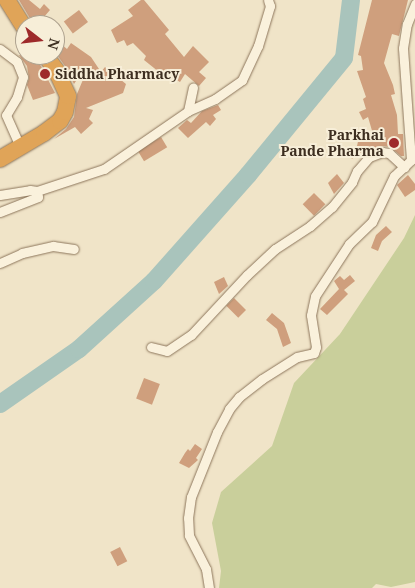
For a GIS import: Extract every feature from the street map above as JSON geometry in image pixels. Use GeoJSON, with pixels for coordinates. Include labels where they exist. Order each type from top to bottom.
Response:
{"type":"FeatureCollection","features":[{"type":"Feature","properties":{"kind":"highway"},"geometry":{"type":"LineString","coordinates":[[7,0],[16,15]]}},
{"type":"Feature","properties":{"kind":"highway"},"geometry":{"type":"LineString","coordinates":[[0,159],[60,121],[65,112],[68,96],[52,65]]}},
{"type":"Feature","properties":{"kind":"street"},"geometry":{"type":"LineString","coordinates":[[0,196],[30,190],[37,191],[104,169],[188,111],[215,99],[242,80],[258,46],[270,6],[268,0]]}},
{"type":"Feature","properties":{"kind":"street"},"geometry":{"type":"LineString","coordinates":[[209,588],[206,569],[189,535],[188,518],[191,497],[217,432],[229,409],[239,397],[262,379],[297,357],[309,356],[314,353],[316,347],[311,315],[315,296],[349,244],[372,222],[375,212],[394,176],[411,160],[403,48],[407,24],[415,4]]}},
{"type":"Feature","properties":{"kind":"street"},"geometry":{"type":"LineString","coordinates":[[0,49],[17,62],[23,77],[17,97],[6,114],[20,146]]}},
{"type":"Feature","properties":{"kind":"street"},"geometry":{"type":"LineString","coordinates":[[188,111],[193,88]]}},
{"type":"Feature","properties":{"kind":"street"},"geometry":{"type":"LineString","coordinates":[[151,347],[167,351],[190,335],[247,275],[275,249],[310,226],[332,207],[369,157],[382,152],[388,153],[404,167]]}},
{"type":"Feature","properties":{"kind":"street"},"geometry":{"type":"LineString","coordinates":[[0,212],[38,197],[37,191]]}},
{"type":"Feature","properties":{"kind":"street"},"geometry":{"type":"LineString","coordinates":[[0,263],[22,253],[53,246],[74,249]]}},
{"type":"Feature","properties":{"kind":"green space"},"geometry":{"type":"Polygon","coordinates":[[[415,215],[415,582],[391,587],[376,584],[372,588],[219,588],[221,571],[212,523],[221,492],[272,446],[294,383],[340,334],[404,238],[415,215]]]}},
{"type":"Feature","properties":{"kind":"building"},"geometry":{"type":"Polygon","coordinates":[[[19,0],[29,0],[40,9],[44,4],[50,10],[46,15],[28,15],[19,0]]]}},
{"type":"Feature","properties":{"kind":"building"},"geometry":{"type":"Polygon","coordinates":[[[141,0],[144,0],[169,30],[165,34],[184,57],[193,46],[209,62],[199,72],[206,78],[199,86],[185,74],[180,82],[166,74],[164,76],[144,60],[146,56],[133,43],[127,46],[124,40],[117,43],[111,30],[133,16],[128,10],[141,0]]]}},
{"type":"Feature","properties":{"kind":"building"},"geometry":{"type":"Polygon","coordinates":[[[372,0],[408,0],[399,36],[392,34],[384,63],[395,94],[391,95],[397,115],[398,134],[403,134],[404,156],[401,156],[390,147],[382,146],[351,159],[364,148],[357,146],[359,137],[375,141],[368,117],[363,120],[359,112],[366,109],[363,99],[366,97],[357,71],[363,70],[361,56],[358,55],[372,0]]]}},
{"type":"Feature","properties":{"kind":"building"},"geometry":{"type":"Polygon","coordinates":[[[79,10],[88,22],[73,33],[65,21],[79,10]]]}},
{"type":"Feature","properties":{"kind":"building"},"geometry":{"type":"Polygon","coordinates":[[[71,43],[91,57],[101,72],[105,67],[126,84],[123,93],[86,108],[93,110],[89,119],[93,123],[81,134],[75,127],[54,139],[66,129],[74,117],[77,94],[87,70],[84,69],[74,84],[65,66],[65,47],[67,49],[71,43]]]}},
{"type":"Feature","properties":{"kind":"building"},"geometry":{"type":"Polygon","coordinates":[[[40,65],[55,93],[33,100],[27,85],[29,78],[27,66],[40,65]]]}},
{"type":"Feature","properties":{"kind":"building"},"geometry":{"type":"Polygon","coordinates":[[[218,105],[221,110],[213,115],[216,119],[210,126],[206,122],[188,138],[178,128],[187,120],[191,123],[202,111],[218,105]]]}},
{"type":"Feature","properties":{"kind":"building"},"geometry":{"type":"Polygon","coordinates":[[[161,137],[167,147],[144,161],[138,151],[161,137]]]}},
{"type":"Feature","properties":{"kind":"building"},"geometry":{"type":"Polygon","coordinates":[[[337,174],[344,183],[334,194],[328,183],[337,174]]]}},
{"type":"Feature","properties":{"kind":"building"},"geometry":{"type":"Polygon","coordinates":[[[408,175],[415,184],[415,190],[405,197],[397,185],[408,175]]]}},
{"type":"Feature","properties":{"kind":"building"},"geometry":{"type":"Polygon","coordinates":[[[314,193],[325,204],[314,216],[303,204],[314,193]]]}},
{"type":"Feature","properties":{"kind":"building"},"geometry":{"type":"Polygon","coordinates":[[[386,226],[392,232],[382,241],[378,251],[371,248],[376,235],[386,226]]]}},
{"type":"Feature","properties":{"kind":"building"},"geometry":{"type":"Polygon","coordinates":[[[350,275],[355,281],[344,290],[348,294],[327,315],[320,309],[339,289],[334,281],[340,276],[344,280],[350,275]]]}},
{"type":"Feature","properties":{"kind":"building"},"geometry":{"type":"Polygon","coordinates":[[[224,277],[228,286],[219,294],[214,282],[224,277]]]}},
{"type":"Feature","properties":{"kind":"building"},"geometry":{"type":"Polygon","coordinates":[[[234,298],[246,310],[238,318],[226,306],[234,298]]]}},
{"type":"Feature","properties":{"kind":"building"},"geometry":{"type":"Polygon","coordinates":[[[272,313],[284,323],[291,343],[283,347],[277,329],[266,320],[272,313]]]}},
{"type":"Feature","properties":{"kind":"building"},"geometry":{"type":"Polygon","coordinates":[[[144,378],[160,384],[152,405],[136,399],[144,378]]]}},
{"type":"Feature","properties":{"kind":"building"},"geometry":{"type":"Polygon","coordinates":[[[195,444],[202,449],[196,458],[198,460],[189,468],[179,463],[188,449],[190,451],[195,444]]]}},
{"type":"Feature","properties":{"kind":"building"},"geometry":{"type":"Polygon","coordinates":[[[120,547],[127,561],[117,566],[110,552],[120,547]]]}},
{"type":"Feature","properties":{"kind":"waterway"},"geometry":{"type":"LineString","coordinates":[[0,404],[79,349],[154,281],[248,175],[344,58],[351,0]]}},
{"type":"Feature","properties":{"kind":"place","name":"Siddha Pharmacy"},"geometry":{"type":"Point","coordinates":[45,74]}},
{"type":"Feature","properties":{"kind":"place","name":"Parkhai Pande Pharma"},"geometry":{"type":"Point","coordinates":[394,143]}}]}
